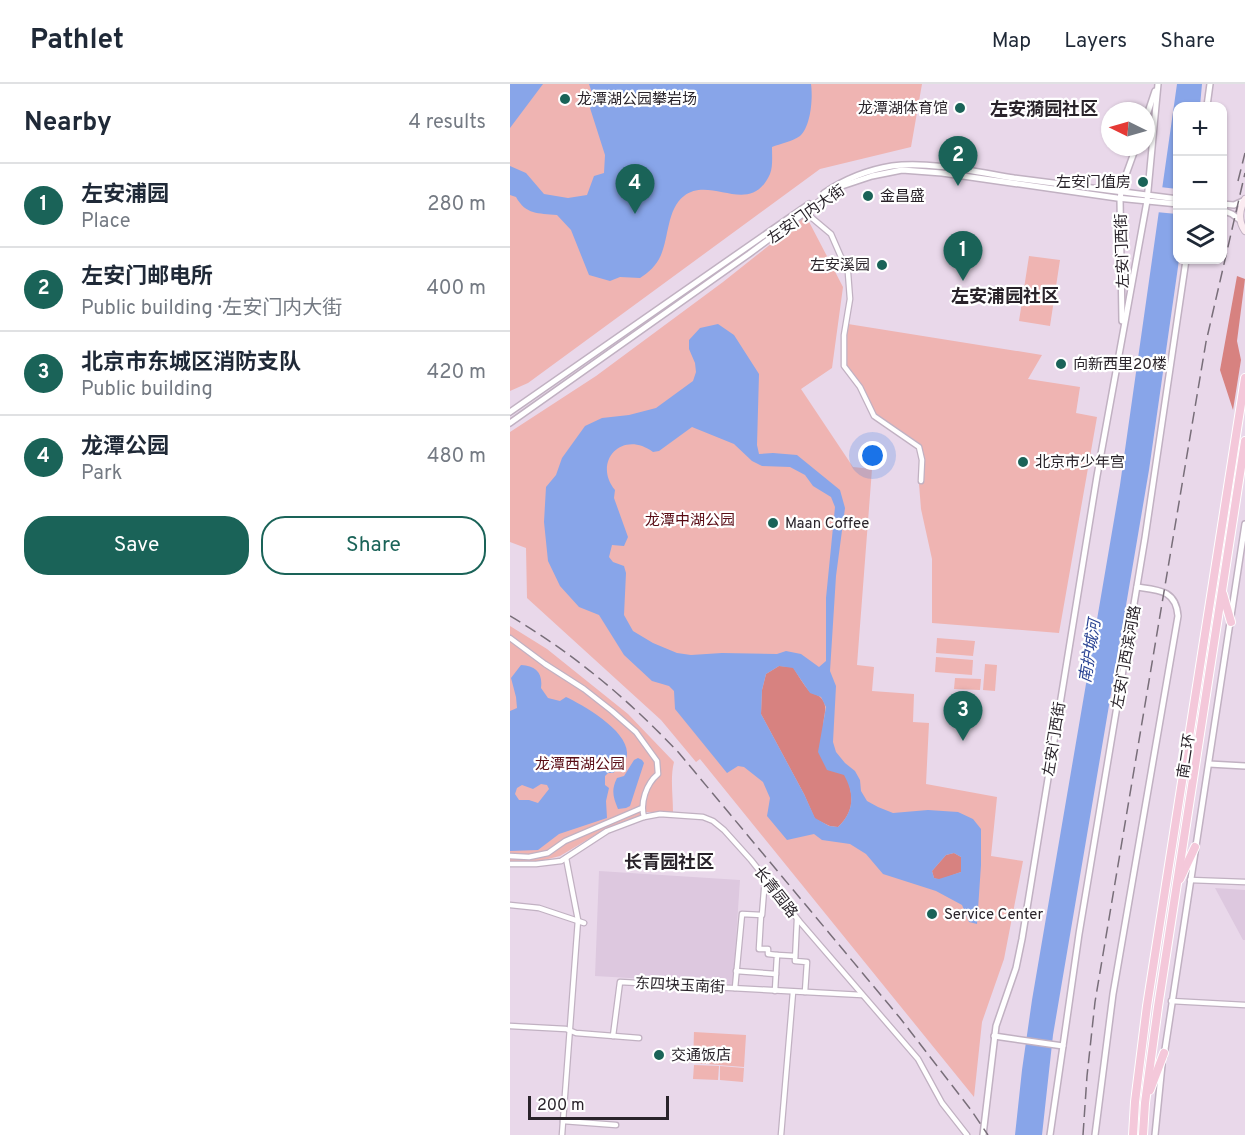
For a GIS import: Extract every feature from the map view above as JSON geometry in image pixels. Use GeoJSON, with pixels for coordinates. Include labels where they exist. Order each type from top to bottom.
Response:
{"type":"FeatureCollection","features":[{"type":"Feature","properties":{"kind":"highway","name":"南二环"},"geometry":{"type":"LineString","coordinates":[[1133,1135],[1135,1102],[1148,1006],[1245,378]]}},
{"type":"Feature","properties":{"kind":"highway","name":"南二环"},"geometry":{"type":"LineString","coordinates":[[1143,1135],[1145,1103],[1176,889],[1245,444]]}},
{"type":"Feature","properties":{"kind":"highway"},"geometry":{"type":"LineString","coordinates":[[1222,590],[1230,622]]}},
{"type":"Feature","properties":{"kind":"highway"},"geometry":{"type":"LineString","coordinates":[[1176,889],[1195,847]]}},
{"type":"Feature","properties":{"kind":"highway"},"geometry":{"type":"LineString","coordinates":[[1145,1103],[1164,1053]]}},
{"type":"Feature","properties":{"kind":"main road"},"geometry":{"type":"LineString","coordinates":[[1244,200],[1240,220],[1245,231]]}},
{"type":"Feature","properties":{"kind":"street"},"geometry":{"type":"LineString","coordinates":[[1152,102],[1158,84]]}},
{"type":"Feature","properties":{"kind":"street","name":"左安门西街"},"geometry":{"type":"LineString","coordinates":[[983,1135],[994,1036],[1023,939],[1055,729],[1147,198],[1158,84]]}},
{"type":"Feature","properties":{"kind":"street"},"geometry":{"type":"LineString","coordinates":[[1208,102],[1210,84]]}},
{"type":"Feature","properties":{"kind":"street","name":"左安门西街"},"geometry":{"type":"LineString","coordinates":[[1121,340],[1123,303],[1120,195],[1133,156]]}},
{"type":"Feature","properties":{"kind":"street","name":"左安门内大街"},"geometry":{"type":"LineString","coordinates":[[510,412],[805,209],[842,186],[872,176],[902,170],[942,173],[1155,199]]}},
{"type":"Feature","properties":{"kind":"street"},"geometry":{"type":"LineString","coordinates":[[1155,199],[1173,199]]}},
{"type":"Feature","properties":{"kind":"street"},"geometry":{"type":"LineString","coordinates":[[1155,199],[1173,203]]}},
{"type":"Feature","properties":{"kind":"street"},"geometry":{"type":"LineString","coordinates":[[1227,204],[1234,205],[1244,200]]}},
{"type":"Feature","properties":{"kind":"street"},"geometry":{"type":"LineString","coordinates":[[805,209],[831,234],[848,273],[850,299],[844,335],[844,366],[860,387],[874,416],[919,447],[922,460],[921,482]]}},
{"type":"Feature","properties":{"kind":"street","name":"左安门内大街"},"geometry":{"type":"LineString","coordinates":[[510,423],[749,254],[805,209]]}},
{"type":"Feature","properties":{"kind":"street"},"geometry":{"type":"LineString","coordinates":[[1227,212],[1240,220]]}},
{"type":"Feature","properties":{"kind":"street","name":"左安门西滨河路"},"geometry":{"type":"LineString","coordinates":[[1050,1135],[1078,933],[1137,587],[1185,264]]}},
{"type":"Feature","properties":{"kind":"street"},"geometry":{"type":"LineString","coordinates":[[1155,1135],[1171,1001],[1245,524]]}},
{"type":"Feature","properties":{"kind":"street"},"geometry":{"type":"LineString","coordinates":[[1095,1135],[1113,994],[1178,616],[1175,603],[1168,593],[1162,590],[1137,587]]}},
{"type":"Feature","properties":{"kind":"street"},"geometry":{"type":"LineString","coordinates":[[510,639],[584,689],[636,732],[657,761],[658,766],[658,774],[651,779],[648,786],[642,808],[644,817]]}},
{"type":"Feature","properties":{"kind":"street"},"geometry":{"type":"LineString","coordinates":[[1209,764],[1245,766]]}},
{"type":"Feature","properties":{"kind":"street"},"geometry":{"type":"LineString","coordinates":[[510,856],[529,857],[548,853],[565,841],[642,808]]}},
{"type":"Feature","properties":{"kind":"street","name":"长青园路"},"geometry":{"type":"LineString","coordinates":[[510,864],[536,864],[566,858],[608,831],[644,817],[660,814],[703,817],[713,821],[724,830],[797,919],[918,1059],[942,1102],[967,1135]]}},
{"type":"Feature","properties":{"kind":"street"},"geometry":{"type":"LineString","coordinates":[[562,1135],[578,920],[566,858]]}},
{"type":"Feature","properties":{"kind":"street"},"geometry":{"type":"LineString","coordinates":[[765,878],[759,949],[768,949],[768,954],[795,956]]}},
{"type":"Feature","properties":{"kind":"street"},"geometry":{"type":"LineString","coordinates":[[1190,880],[1245,882]]}},
{"type":"Feature","properties":{"kind":"street"},"geometry":{"type":"LineString","coordinates":[[510,905],[539,908],[584,923]]}},
{"type":"Feature","properties":{"kind":"street"},"geometry":{"type":"LineString","coordinates":[[735,988],[742,914],[761,915]]}},
{"type":"Feature","properties":{"kind":"street"},"geometry":{"type":"LineString","coordinates":[[797,919],[795,961],[807,962],[805,992]]}},
{"type":"Feature","properties":{"kind":"street"},"geometry":{"type":"LineString","coordinates":[[776,991],[777,955]]}},
{"type":"Feature","properties":{"kind":"street"},"geometry":{"type":"LineString","coordinates":[[736,971],[776,974]]}},
{"type":"Feature","properties":{"kind":"street","name":"东四块玉南街"},"geometry":{"type":"LineString","coordinates":[[613,1035],[620,982],[863,995]]}},
{"type":"Feature","properties":{"kind":"street"},"geometry":{"type":"LineString","coordinates":[[781,1135],[793,992]]}},
{"type":"Feature","properties":{"kind":"street"},"geometry":{"type":"LineString","coordinates":[[1171,1001],[1245,1005]]}},
{"type":"Feature","properties":{"kind":"street"},"geometry":{"type":"LineString","coordinates":[[510,1026],[571,1029],[576,1033],[639,1038]]}},
{"type":"Feature","properties":{"kind":"street"},"geometry":{"type":"LineString","coordinates":[[994,1036],[1063,1046]]}},
{"type":"Feature","properties":{"kind":"street"},"geometry":{"type":"LineString","coordinates":[[546,1106],[564,1108]]}},
{"type":"Feature","properties":{"kind":"street"},"geometry":{"type":"LineString","coordinates":[[563,1121],[616,1125]]}},
{"type":"Feature","properties":{"kind":"shaded area"},"geometry":{"type":"Polygon","coordinates":[[[1237,276],[1245,279],[1237,341],[1241,360],[1233,410],[1220,370],[1237,276]]]}},
{"type":"Feature","properties":{"kind":"shaded area"},"geometry":{"type":"Polygon","coordinates":[[[779,666],[793,667],[809,691],[824,702],[824,729],[851,791],[851,803],[847,815],[838,827],[815,819],[761,714],[762,690],[766,674],[779,666]]]}},
{"type":"Feature","properties":{"kind":"shaded area"},"geometry":{"type":"Polygon","coordinates":[[[954,853],[961,857],[961,872],[939,880],[934,878],[932,871],[946,855],[954,853]]]}},
{"type":"Feature","properties":{"kind":"shaded area"},"geometry":{"type":"Polygon","coordinates":[[[599,871],[740,880],[733,984],[595,976],[599,871]]]}},
{"type":"Feature","properties":{"kind":"shaded area"},"geometry":{"type":"Polygon","coordinates":[[[1215,888],[1245,890],[1245,940],[1243,940],[1215,888]]]}},
{"type":"Feature","properties":{"kind":"green space"},"geometry":{"type":"Polygon","coordinates":[[[510,84],[922,84],[911,147],[820,169],[528,383],[510,391],[510,84]]]}},
{"type":"Feature","properties":{"kind":"green space","name":"龙潭中湖公园"},"geometry":{"type":"Polygon","coordinates":[[[806,216],[843,287],[832,368],[801,389],[853,467],[872,469],[857,665],[874,667],[872,691],[914,694],[913,722],[929,723],[926,784],[997,797],[991,856],[1023,861],[1004,959],[982,1022],[974,1097],[700,759],[696,762],[661,720],[527,598],[526,548],[510,542],[510,432],[596,376],[723,282],[806,216]]]}},
{"type":"Feature","properties":{"kind":"green space"},"geometry":{"type":"Polygon","coordinates":[[[1029,256],[1060,260],[1050,326],[1019,321],[1029,256]]]}},
{"type":"Feature","properties":{"kind":"green space"},"geometry":{"type":"Polygon","coordinates":[[[848,324],[1042,355],[1028,379],[1080,387],[1076,413],[1097,417],[1059,633],[932,623],[932,559],[921,509],[919,484],[922,449],[919,443],[877,415],[857,380],[846,366],[848,324]]]}},
{"type":"Feature","properties":{"kind":"green space","name":"龙潭西湖公园"},"geometry":{"type":"Polygon","coordinates":[[[510,626],[547,649],[628,714],[674,762],[673,812],[643,812],[639,816],[607,828],[560,856],[540,861],[510,861],[510,626]]]}},
{"type":"Feature","properties":{"kind":"green space"},"geometry":{"type":"Polygon","coordinates":[[[937,638],[975,641],[973,656],[936,653],[937,638]]]}},
{"type":"Feature","properties":{"kind":"green space"},"geometry":{"type":"Polygon","coordinates":[[[936,657],[973,660],[972,675],[935,672],[936,657]]]}},
{"type":"Feature","properties":{"kind":"green space"},"geometry":{"type":"Polygon","coordinates":[[[985,664],[997,665],[995,691],[983,690],[985,664]]]}},
{"type":"Feature","properties":{"kind":"green space"},"geometry":{"type":"Polygon","coordinates":[[[955,678],[981,679],[980,690],[954,689],[955,678]]]}},
{"type":"Feature","properties":{"kind":"green space"},"geometry":{"type":"Polygon","coordinates":[[[694,1032],[746,1035],[744,1067],[693,1063],[694,1032]]]}},
{"type":"Feature","properties":{"kind":"green space"},"geometry":{"type":"Polygon","coordinates":[[[694,1065],[719,1066],[718,1080],[693,1079],[694,1065]]]}},
{"type":"Feature","properties":{"kind":"green space"},"geometry":{"type":"Polygon","coordinates":[[[720,1066],[744,1068],[743,1082],[720,1080],[720,1066]]]}},
{"type":"Feature","properties":{"kind":"water"},"geometry":{"type":"Polygon","coordinates":[[[510,84],[543,84],[510,128],[510,84]]]}},
{"type":"Feature","properties":{"kind":"water"},"geometry":{"type":"Polygon","coordinates":[[[589,84],[811,84],[812,97],[807,126],[800,136],[772,147],[771,171],[762,187],[752,193],[741,195],[706,190],[695,191],[684,196],[674,208],[664,248],[655,266],[640,278],[620,277],[610,281],[589,275],[571,230],[557,215],[528,210],[516,197],[510,195],[510,166],[526,173],[544,194],[568,198],[587,195],[594,176],[604,173],[605,155],[590,108],[592,93],[589,84]]]}},
{"type":"Feature","properties":{"kind":"water"},"geometry":{"type":"Polygon","coordinates":[[[1177,84],[1202,84],[1200,102],[1174,102],[1177,84]]]}},
{"type":"Feature","properties":{"kind":"water"},"geometry":{"type":"Polygon","coordinates":[[[1173,112],[1173,264],[1178,264],[1149,470],[1053,1035],[1042,1135],[1015,1135],[1032,1000],[1120,485],[1173,112]]]}},
{"type":"Feature","properties":{"kind":"water"},"geometry":{"type":"Polygon","coordinates":[[[718,324],[734,335],[759,374],[757,445],[759,454],[797,455],[840,490],[845,508],[836,576],[830,671],[836,686],[833,742],[836,752],[855,771],[860,780],[861,791],[867,801],[878,807],[893,813],[928,810],[958,812],[973,819],[981,829],[977,924],[969,922],[962,905],[936,891],[883,874],[866,854],[850,844],[822,840],[814,834],[787,840],[767,816],[770,798],[763,782],[744,767],[738,766],[727,773],[675,709],[674,691],[669,686],[652,681],[624,655],[599,615],[579,607],[560,586],[548,561],[544,522],[546,487],[556,475],[562,458],[585,426],[602,418],[629,415],[656,408],[693,381],[696,372],[689,349],[689,340],[700,328],[718,324]],[[692,427],[659,451],[653,452],[642,446],[631,444],[614,452],[609,460],[607,469],[609,479],[615,490],[614,498],[628,537],[624,546],[612,545],[609,557],[613,562],[624,566],[626,573],[624,615],[633,631],[677,653],[691,655],[777,654],[786,651],[801,654],[819,667],[826,661],[826,598],[835,507],[831,497],[813,486],[805,475],[790,467],[762,466],[752,461],[734,444],[692,427]],[[779,666],[766,674],[762,690],[761,714],[815,818],[829,826],[838,827],[850,809],[851,796],[844,775],[827,770],[818,752],[826,707],[821,697],[810,693],[793,668],[779,666]],[[954,853],[946,855],[932,871],[934,878],[939,879],[961,872],[961,857],[954,853]]]}},
{"type":"Feature","properties":{"kind":"water"},"geometry":{"type":"Polygon","coordinates":[[[521,665],[531,667],[540,674],[541,688],[548,698],[560,701],[566,697],[595,714],[615,731],[627,749],[626,759],[622,765],[613,773],[605,776],[605,785],[609,788],[606,801],[607,818],[559,834],[538,850],[510,851],[510,711],[517,708],[511,678],[521,665]],[[541,784],[533,789],[522,785],[517,788],[515,794],[519,800],[538,803],[549,789],[547,785],[541,784]]]}},
{"type":"Feature","properties":{"kind":"water"},"geometry":{"type":"Polygon","coordinates":[[[638,758],[644,763],[630,806],[618,809],[613,793],[615,782],[617,778],[624,776],[634,760],[638,758]]]}},
{"type":"Feature","properties":{"kind":"pier"},"geometry":{"type":"Polygon","coordinates":[[[1160,187],[1173,189],[1173,214],[1156,212],[1160,187]]]}},
{"type":"Feature","properties":{"kind":"railway"},"geometry":{"type":"LineString","coordinates":[[1238,181],[1245,153]]}},
{"type":"Feature","properties":{"kind":"railway"},"geometry":{"type":"LineString","coordinates":[[1083,1135],[1095,1002],[1206,342],[1245,173]]}},
{"type":"Feature","properties":{"kind":"railway"},"geometry":{"type":"LineString","coordinates":[[510,616],[599,678],[679,753],[900,1018],[988,1135]]}},
{"type":"Feature","properties":{"kind":"place","name":"龙潭湖公园攀岩场"},"geometry":{"type":"Point","coordinates":[565,99]}},
{"type":"Feature","properties":{"kind":"place","name":"龙潭湖体育馆"},"geometry":{"type":"Point","coordinates":[960,108]}},
{"type":"Feature","properties":{"kind":"place","name":"左安门值房"},"geometry":{"type":"Point","coordinates":[1143,182]}},
{"type":"Feature","properties":{"kind":"place","name":"左安门邮电所"},"geometry":{"type":"Point","coordinates":[958,186]}},
{"type":"Feature","properties":{"kind":"place","name":"金昌盛"},"geometry":{"type":"Point","coordinates":[868,196]}},
{"type":"Feature","properties":{"kind":"place","name":"龙潭公园"},"geometry":{"type":"Point","coordinates":[635,214]}},
{"type":"Feature","properties":{"kind":"place","name":"左安溪园"},"geometry":{"type":"Point","coordinates":[882,265]}},
{"type":"Feature","properties":{"kind":"place","name":"左安浦园"},"geometry":{"type":"Point","coordinates":[963,281]}},
{"type":"Feature","properties":{"kind":"place","name":"向新西里20楼"},"geometry":{"type":"Point","coordinates":[1061,364]}},
{"type":"Feature","properties":{"kind":"place","name":"北京市少年宫"},"geometry":{"type":"Point","coordinates":[1023,462]}},
{"type":"Feature","properties":{"kind":"place","name":"Maan Coffee"},"geometry":{"type":"Point","coordinates":[773,523]}},
{"type":"Feature","properties":{"kind":"place","name":"北京市东城区消防支队"},"geometry":{"type":"Point","coordinates":[963,741]}},
{"type":"Feature","properties":{"kind":"place","name":"Service Center"},"geometry":{"type":"Point","coordinates":[932,914]}},
{"type":"Feature","properties":{"kind":"place","name":"交通饭店"},"geometry":{"type":"Point","coordinates":[659,1055]}},
{"type":"Feature","properties":{"kind":"district","name":"左安漪园社区"},"geometry":{"type":"Point","coordinates":[1044,109]}},
{"type":"Feature","properties":{"kind":"district","name":"左安浦园社区"},"geometry":{"type":"Point","coordinates":[1005,296]}},
{"type":"Feature","properties":{"kind":"district","name":"长青园社区"},"geometry":{"type":"Point","coordinates":[669,862]}},
{"type":"Feature","properties":{"kind":"water label","name":"南护城河"},"geometry":{"type":"Point","coordinates":[1089,651]}}]}
